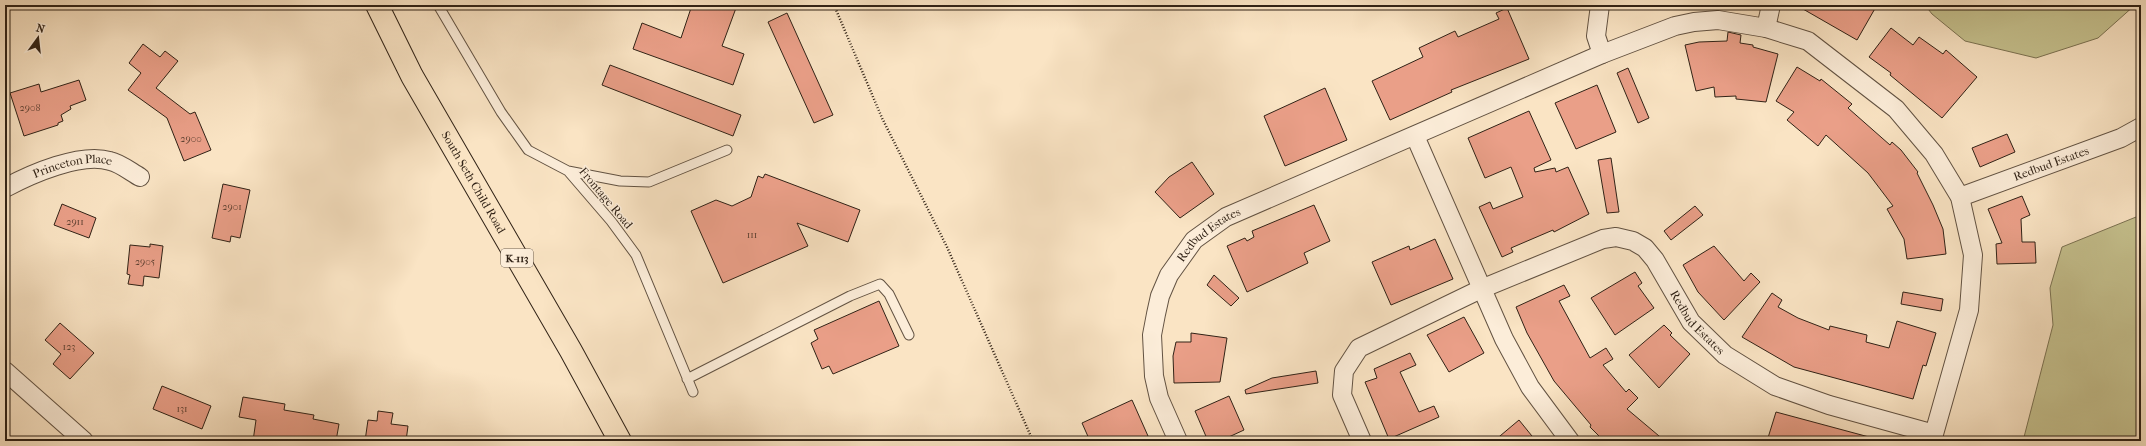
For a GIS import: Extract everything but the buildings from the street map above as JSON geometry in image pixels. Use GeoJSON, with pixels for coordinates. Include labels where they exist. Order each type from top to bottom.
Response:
{"type":"FeatureCollection","features":[{"type":"Feature","properties":{"kind":"main road","name":"South Seth Child Road"},"geometry":{"type":"LineString","coordinates":[[376,5],[412,76],[571,351],[620,441]]}},
{"type":"Feature","properties":{"kind":"street"},"geometry":{"type":"LineString","coordinates":[[1600,5],[1596,36],[1602,54]]}},
{"type":"Feature","properties":{"kind":"street"},"geometry":{"type":"LineString","coordinates":[[1766,28],[1771,5]]}},
{"type":"Feature","properties":{"kind":"street","name":"Redbud Estates"},"geometry":{"type":"LineString","coordinates":[[1178,441],[1159,398],[1152,356],[1152,335],[1160,296],[1169,275],[1194,240],[1226,217],[1416,136],[1602,54],[1675,26],[1694,22],[1718,20],[1748,23],[1808,41],[1896,109],[1934,154],[1960,197],[1973,255],[1969,310],[1933,438],[1775,386],[1725,355],[1691,322],[1655,260],[1645,248],[1633,241],[1616,237],[1603,239],[1481,289],[1359,348],[1344,371],[1342,395],[1362,441]]}},
{"type":"Feature","properties":{"kind":"street","name":"Redbud Estates"},"geometry":{"type":"LineString","coordinates":[[1960,197],[2121,138],[2141,128]]}},
{"type":"Feature","properties":{"kind":"street"},"geometry":{"type":"LineString","coordinates":[[1416,136],[1481,289],[1504,339],[1530,387],[1570,441]]}},
{"type":"Feature","properties":{"kind":"street","name":"Princeton Place"},"geometry":{"type":"LineString","coordinates":[[5,188],[50,168],[94,158],[111,161],[140,177]]}},
{"type":"Feature","properties":{"kind":"street"},"geometry":{"type":"LineString","coordinates":[[5,372],[84,441]]}},
{"type":"Feature","properties":{"kind":"lane","name":"Frontage Road"},"geometry":{"type":"LineString","coordinates":[[438,5],[501,112],[528,150],[568,171],[611,221],[636,255],[693,392]]}},
{"type":"Feature","properties":{"kind":"lane"},"geometry":{"type":"LineString","coordinates":[[568,171],[620,181],[649,182],[727,150]]}},
{"type":"Feature","properties":{"kind":"lane"},"geometry":{"type":"LineString","coordinates":[[687,379],[850,296],[880,284],[889,294],[909,335]]}},
{"type":"Feature","properties":{"kind":"path"},"geometry":{"type":"LineString","coordinates":[[834,5],[882,118],[947,247],[1033,441]]}},
{"type":"Feature","properties":{"kind":"shaded area"},"geometry":{"type":"Polygon","coordinates":[[[1925,5],[2135,5],[2098,38],[2036,58],[1965,41],[1932,14],[1925,5]]]}},
{"type":"Feature","properties":{"kind":"shaded area"},"geometry":{"type":"Polygon","coordinates":[[[2141,215],[2141,441],[2023,441],[2053,325],[2050,288],[2062,247],[2141,215]]]}}]}
